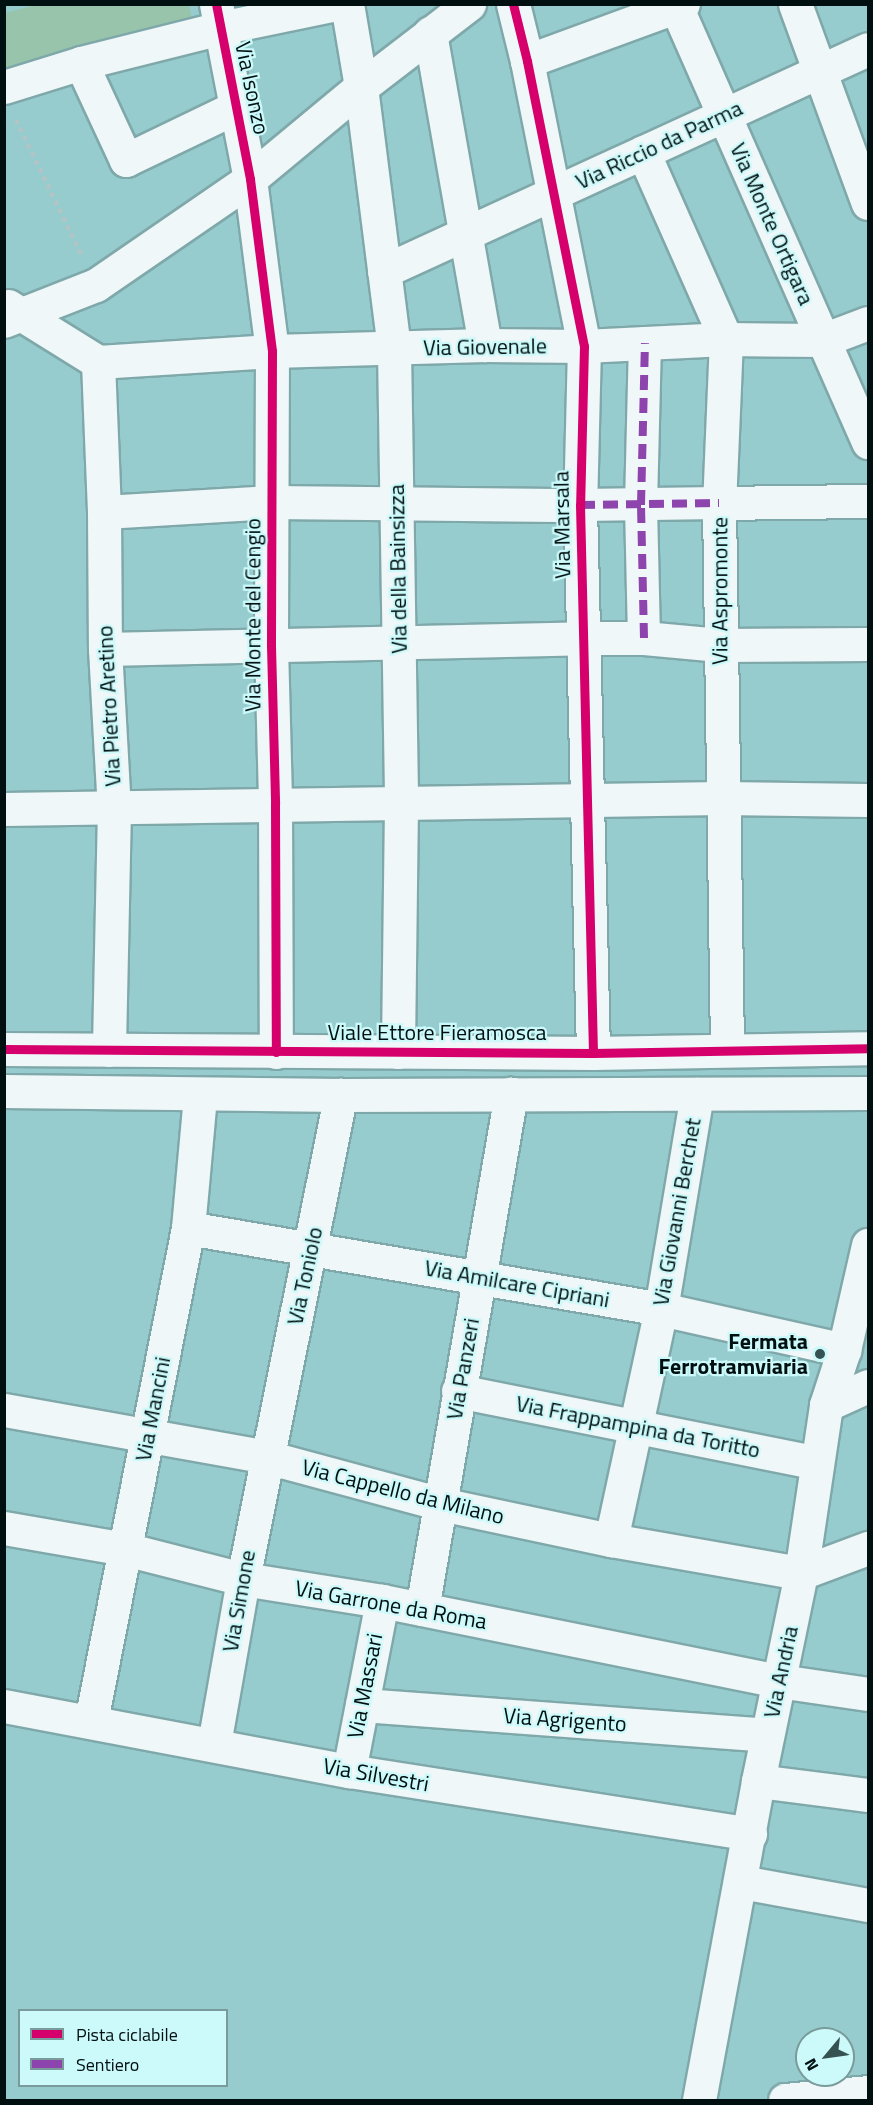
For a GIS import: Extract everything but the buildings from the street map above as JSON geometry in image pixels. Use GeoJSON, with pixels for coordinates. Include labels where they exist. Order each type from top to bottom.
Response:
{"type":"FeatureCollection","features":[{"type":"Feature","properties":{"kind":"street"},"geometry":{"type":"LineString","coordinates":[[4,87],[218,16],[336,4]]}},
{"type":"Feature","properties":{"kind":"street","name":"Via della Bainsizza"},"geometry":{"type":"LineString","coordinates":[[347,4],[361,87],[394,349],[401,803],[398,1052]]}},
{"type":"Feature","properties":{"kind":"street"},"geometry":{"type":"LineString","coordinates":[[10,313],[96,285],[250,179],[361,87],[469,4]]}},
{"type":"Feature","properties":{"kind":"street","name":"Via Marsala"},"geometry":{"type":"LineString","coordinates":[[513,4],[527,61],[584,346],[580,505],[593,1053]]}},
{"type":"Feature","properties":{"kind":"street"},"geometry":{"type":"LineString","coordinates":[[795,4],[818,73],[868,203]]}},
{"type":"Feature","properties":{"kind":"street"},"geometry":{"type":"LineString","coordinates":[[527,61],[678,5]]}},
{"type":"Feature","properties":{"kind":"street","name":"Via Monte Ortigara"},"geometry":{"type":"LineString","coordinates":[[678,5],[723,114],[866,433]]}},
{"type":"Feature","properties":{"kind":"street","name":"Via Isonzo"},"geometry":{"type":"LineString","coordinates":[[218,16],[250,179]]}},
{"type":"Feature","properties":{"kind":"street"},"geometry":{"type":"LineString","coordinates":[[430,33],[485,345]]}},
{"type":"Feature","properties":{"kind":"street","name":"Via Riccio da Parma"},"geometry":{"type":"LineString","coordinates":[[384,270],[467,235],[723,114],[868,49]]}},
{"type":"Feature","properties":{"kind":"street"},"geometry":{"type":"LineString","coordinates":[[81,63],[126,160],[236,107]]}},
{"type":"Feature","properties":{"kind":"street","name":"Via Aspromonte"},"geometry":{"type":"LineString","coordinates":[[643,152],[726,339],[719,503],[727,1048]]}},
{"type":"Feature","properties":{"kind":"street","name":"Via Monte del Cengio"},"geometry":{"type":"LineString","coordinates":[[250,179],[272,351],[271,646],[275,804],[276,1052]]}},
{"type":"Feature","properties":{"kind":"street"},"geometry":{"type":"LineString","coordinates":[[10,313],[98,362]]}},
{"type":"Feature","properties":{"kind":"street","name":"Via Giovenale"},"geometry":{"type":"LineString","coordinates":[[98,362],[272,351],[485,345],[584,346],[726,339],[823,340],[868,323]]}},
{"type":"Feature","properties":{"kind":"street"},"geometry":{"type":"LineString","coordinates":[[644,638],[641,505],[645,343]]}},
{"type":"Feature","properties":{"kind":"street","name":"Via Pietro Aretino"},"geometry":{"type":"LineString","coordinates":[[98,362],[104,512],[105,650],[114,808],[109,1050]]}},
{"type":"Feature","properties":{"kind":"street"},"geometry":{"type":"LineString","coordinates":[[104,512],[272,502],[641,505],[868,501]]}},
{"type":"Feature","properties":{"kind":"street"},"geometry":{"type":"LineString","coordinates":[[105,650],[584,638],[644,638],[720,645],[868,644]]}},
{"type":"Feature","properties":{"kind":"street"},"geometry":{"type":"LineString","coordinates":[[4,809],[722,798],[868,800]]}},
{"type":"Feature","properties":{"kind":"street","name":"Viale Ettore Fieramosca"},"geometry":{"type":"LineString","coordinates":[[4,1049],[593,1053],[727,1048],[868,1048]]}},
{"type":"Feature","properties":{"kind":"street"},"geometry":{"type":"LineString","coordinates":[[4,1091],[200,1095],[868,1093]]}},
{"type":"Feature","properties":{"kind":"street","name":"Via Panzeri"},"geometry":{"type":"LineString","coordinates":[[422,1609],[511,1094]]}},
{"type":"Feature","properties":{"kind":"street","name":"Via Giovanni Berchet"},"geometry":{"type":"LineString","coordinates":[[611,1540],[634,1425],[661,1309],[697,1094]]}},
{"type":"Feature","properties":{"kind":"street","name":"Via Mancini"},"geometry":{"type":"LineString","coordinates":[[91,1721],[188,1228],[200,1095]]}},
{"type":"Feature","properties":{"kind":"street","name":"Via Toniolo"},"geometry":{"type":"LineString","coordinates":[[267,1457],[341,1095]]}},
{"type":"Feature","properties":{"kind":"street","name":"Via Amilcare Cipriani"},"geometry":{"type":"LineString","coordinates":[[188,1228],[479,1276],[661,1309],[844,1350]]}},
{"type":"Feature","properties":{"kind":"street","name":"Via Andria"},"geometry":{"type":"LineString","coordinates":[[699,2100],[758,1781],[801,1573],[826,1405],[844,1350],[866,1264]]}},
{"type":"Feature","properties":{"kind":"street"},"geometry":{"type":"LineString","coordinates":[[826,1405],[868,1386]]}},
{"type":"Feature","properties":{"kind":"street","name":"Via Frappampina da Toritto"},"geometry":{"type":"LineString","coordinates":[[458,1391],[817,1463]]}},
{"type":"Feature","properties":{"kind":"street","name":"Via Cappello da Milano"},"geometry":{"type":"LineString","coordinates":[[4,1410],[267,1457],[441,1504],[611,1540],[801,1573]]}},
{"type":"Feature","properties":{"kind":"street","name":"Via Simone"},"geometry":{"type":"LineString","coordinates":[[214,1744],[267,1457]]}},
{"type":"Feature","properties":{"kind":"street","name":"Via Garrone da Roma"},"geometry":{"type":"LineString","coordinates":[[4,1528],[125,1549],[243,1579],[382,1601],[779,1681],[868,1694]]}},
{"type":"Feature","properties":{"kind":"street"},"geometry":{"type":"LineString","coordinates":[[801,1573],[868,1548]]}},
{"type":"Feature","properties":{"kind":"street","name":"Via Massari"},"geometry":{"type":"LineString","coordinates":[[349,1771],[382,1601]]}},
{"type":"Feature","properties":{"kind":"street","name":"Via Agrigento"},"geometry":{"type":"LineString","coordinates":[[362,1705],[767,1736]]}},
{"type":"Feature","properties":{"kind":"street","name":"Via Silvestri"},"geometry":{"type":"LineString","coordinates":[[4,1706],[349,1771],[750,1834]]}},
{"type":"Feature","properties":{"kind":"street"},"geometry":{"type":"LineString","coordinates":[[758,1781],[868,1796]]}},
{"type":"Feature","properties":{"kind":"street"},"geometry":{"type":"LineString","coordinates":[[741,1882],[868,1905]]}},
{"type":"Feature","properties":{"kind":"street"},"geometry":{"type":"LineString","coordinates":[[785,2100],[868,2092]]}},
{"type":"Feature","properties":{"kind":"path"},"geometry":{"type":"LineString","coordinates":[[15,118],[96,285]]}},
{"type":"Feature","properties":{"kind":"green space"},"geometry":{"type":"Polygon","coordinates":[[[36,5],[189,5],[192,20],[5,72],[5,13],[36,5]]]}},
{"type":"Feature","properties":{"kind":"marked path"},"geometry":{"type":"LineString","coordinates":[[644,638],[641,505],[645,343]]}},
{"type":"Feature","properties":{"kind":"marked path"},"geometry":{"type":"LineString","coordinates":[[580,505],[719,503]]}},
{"type":"Feature","properties":{"kind":"cycle path"},"geometry":{"type":"LineString","coordinates":[[216,4],[250,179],[272,351],[271,646],[275,804],[276,1052]]}},
{"type":"Feature","properties":{"kind":"cycle path"},"geometry":{"type":"LineString","coordinates":[[513,4],[527,61],[584,346],[580,505],[593,1053]]}},
{"type":"Feature","properties":{"kind":"cycle path"},"geometry":{"type":"LineString","coordinates":[[4,1049],[593,1053],[868,1048]]}},
{"type":"Feature","properties":{"kind":"place","name":"Fermata Ferrotramviaria"},"geometry":{"type":"Point","coordinates":[820,1354]}}]}
